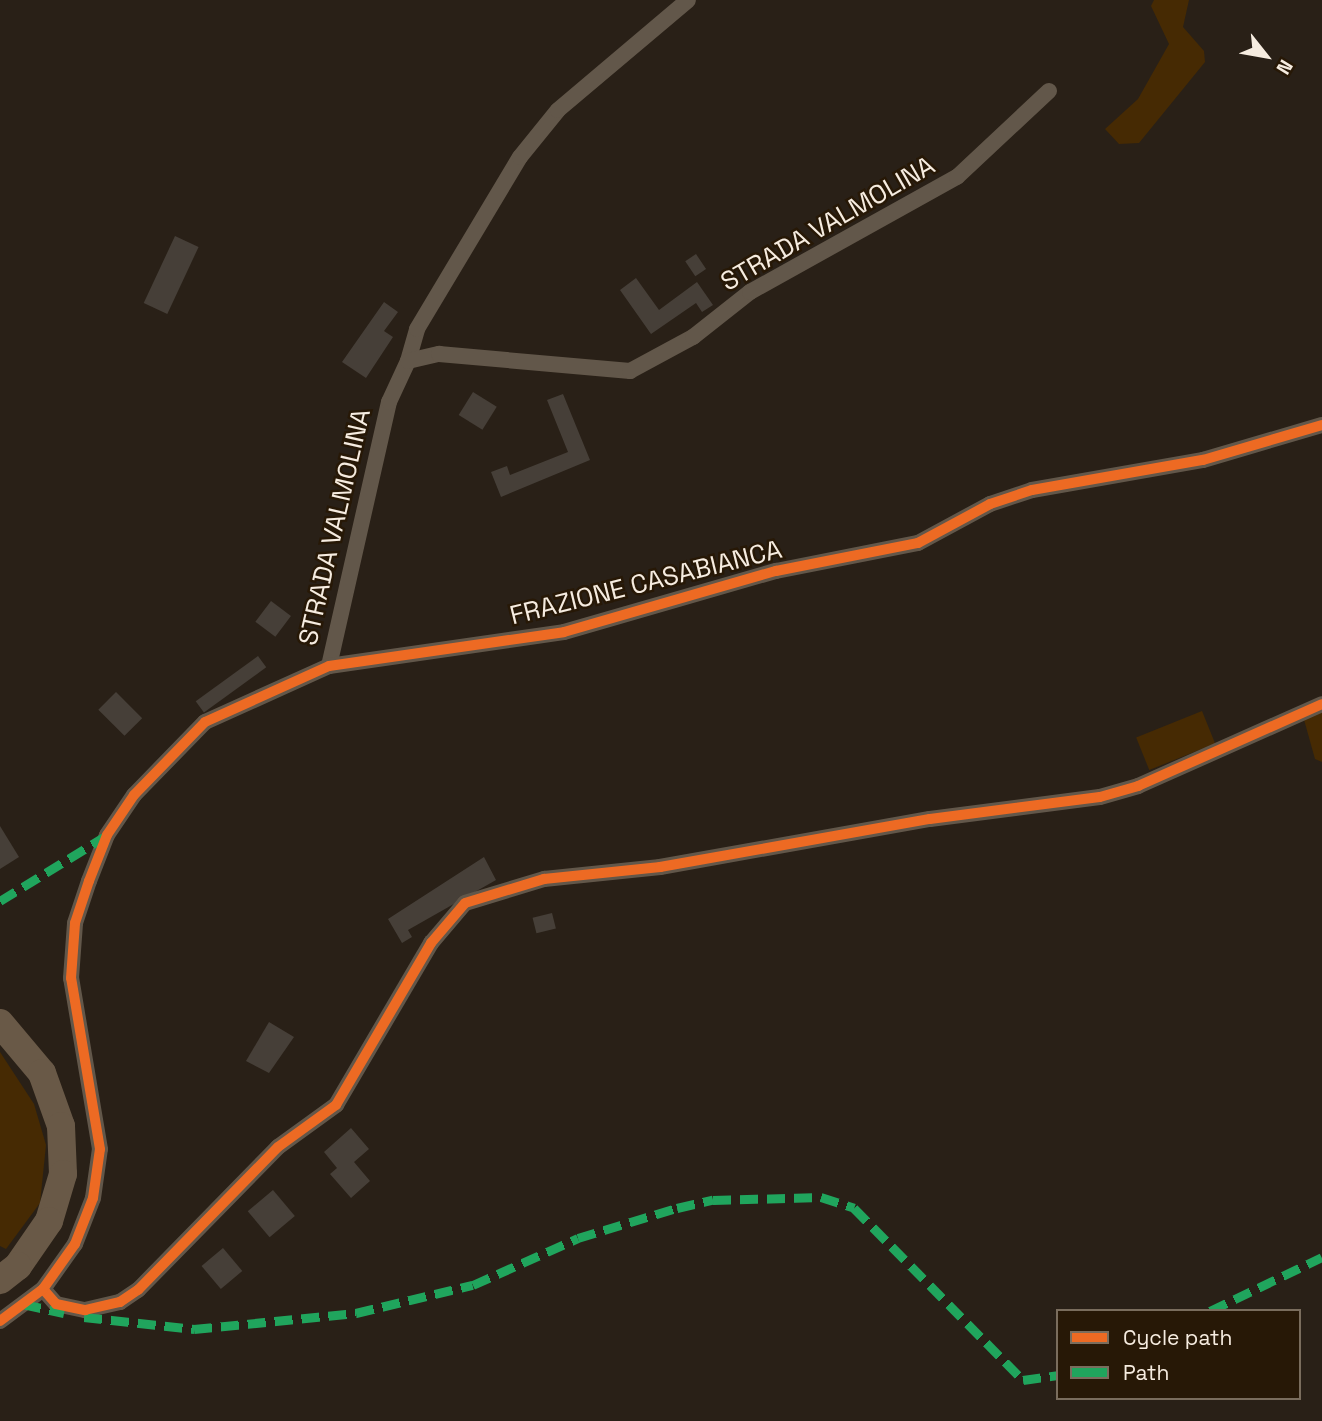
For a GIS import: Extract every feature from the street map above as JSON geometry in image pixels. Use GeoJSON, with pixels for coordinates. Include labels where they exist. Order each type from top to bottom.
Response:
{"type":"FeatureCollection","features":[{"type":"Feature","properties":{"kind":"highway"},"geometry":{"type":"LineString","coordinates":[[0,1023],[42,1073],[61,1126],[63,1174],[49,1221],[0,1280]]}},
{"type":"Feature","properties":{"kind":"street","name":"STRADA VALMOLINA"},"geometry":{"type":"LineString","coordinates":[[329,666],[389,402],[408,361],[417,329],[520,157],[558,110],[688,0]]}},
{"type":"Feature","properties":{"kind":"street","name":"STRADA VALMOLINA"},"geometry":{"type":"LineString","coordinates":[[408,361],[439,354],[630,372],[694,337],[750,292],[957,177],[1049,90]]}},
{"type":"Feature","properties":{"kind":"street","name":"FRAZIONE CASABIANCA"},"geometry":{"type":"LineString","coordinates":[[0,1321],[43,1289],[75,1244],[93,1198],[100,1149],[71,978],[75,923],[107,835],[166,757],[205,722],[329,666],[564,632],[776,571],[918,543],[989,504],[1032,490],[1203,460],[1322,425]]}},
{"type":"Feature","properties":{"kind":"street"},"geometry":{"type":"LineString","coordinates":[[43,1289],[56,1304],[85,1310],[113,1305],[138,1290],[278,1147],[336,1105],[431,943],[465,903],[544,879],[660,867],[930,819],[1100,797],[1138,786],[1322,704]]}},
{"type":"Feature","properties":{"kind":"shaded area"},"geometry":{"type":"Polygon","coordinates":[[[1154,0],[1189,0],[1183,27],[1204,51],[1205,62],[1139,143],[1119,144],[1105,129],[1138,99],[1169,44],[1151,6],[1154,0]]]}},
{"type":"Feature","properties":{"kind":"shaded area"},"geometry":{"type":"Polygon","coordinates":[[[1322,705],[1322,762],[1315,759],[1303,716],[1322,705]]]}},
{"type":"Feature","properties":{"kind":"shaded area"},"geometry":{"type":"Polygon","coordinates":[[[1202,711],[1215,743],[1149,770],[1136,738],[1202,711]]]}},
{"type":"Feature","properties":{"kind":"shaded area"},"geometry":{"type":"Polygon","coordinates":[[[0,1052],[34,1104],[46,1145],[40,1203],[6,1249],[0,1246],[0,1052]]]}},
{"type":"Feature","properties":{"kind":"building"},"geometry":{"type":"Polygon","coordinates":[[[175,236],[199,247],[167,314],[144,303],[175,236]]]}},
{"type":"Feature","properties":{"kind":"building"},"geometry":{"type":"Polygon","coordinates":[[[696,254],[706,269],[695,276],[685,261],[696,254]]]}},
{"type":"Feature","properties":{"kind":"building"},"geometry":{"type":"Polygon","coordinates":[[[636,278],[659,310],[697,282],[713,305],[702,312],[696,303],[651,334],[620,290],[636,278]]]}},
{"type":"Feature","properties":{"kind":"building"},"geometry":{"type":"Polygon","coordinates":[[[384,302],[398,312],[384,331],[393,337],[366,378],[342,362],[384,302]]]}},
{"type":"Feature","properties":{"kind":"building"},"geometry":{"type":"Polygon","coordinates":[[[473,392],[497,407],[482,430],[459,415],[473,392]]]}},
{"type":"Feature","properties":{"kind":"building"},"geometry":{"type":"Polygon","coordinates":[[[563,394],[590,460],[501,497],[491,472],[507,466],[510,475],[568,452],[547,400],[563,394]]]}},
{"type":"Feature","properties":{"kind":"building"},"geometry":{"type":"Polygon","coordinates":[[[271,601],[291,616],[275,637],[255,622],[271,601]]]}},
{"type":"Feature","properties":{"kind":"building"},"geometry":{"type":"Polygon","coordinates":[[[258,656],[266,667],[204,713],[196,701],[258,656]]]}},
{"type":"Feature","properties":{"kind":"building"},"geometry":{"type":"Polygon","coordinates":[[[116,692],[142,718],[124,736],[98,710],[116,692]]]}},
{"type":"Feature","properties":{"kind":"building"},"geometry":{"type":"Polygon","coordinates":[[[0,826],[19,857],[0,869],[0,826]]]}},
{"type":"Feature","properties":{"kind":"building"},"geometry":{"type":"Polygon","coordinates":[[[484,857],[496,880],[408,930],[412,937],[402,943],[388,919],[484,857]]]}},
{"type":"Feature","properties":{"kind":"building"},"geometry":{"type":"Polygon","coordinates":[[[552,913],[556,929],[536,933],[533,918],[552,913]]]}},
{"type":"Feature","properties":{"kind":"building"},"geometry":{"type":"Polygon","coordinates":[[[269,1022],[294,1037],[269,1073],[246,1061],[269,1022]]]}},
{"type":"Feature","properties":{"kind":"building"},"geometry":{"type":"Polygon","coordinates":[[[351,1128],[369,1149],[354,1162],[370,1181],[351,1198],[330,1174],[337,1168],[324,1152],[351,1128]]]}},
{"type":"Feature","properties":{"kind":"building"},"geometry":{"type":"Polygon","coordinates":[[[273,1190],[295,1216],[270,1237],[248,1211],[273,1190]]]}},
{"type":"Feature","properties":{"kind":"building"},"geometry":{"type":"Polygon","coordinates":[[[223,1248],[242,1271],[221,1289],[202,1266],[223,1248]]]}},
{"type":"Feature","properties":{"kind":"marked path"},"geometry":{"type":"LineString","coordinates":[[0,901],[104,837]]}},
{"type":"Feature","properties":{"kind":"marked path"},"geometry":{"type":"LineString","coordinates":[[84,1317],[194,1329],[356,1313],[473,1285],[578,1238],[677,1208],[713,1200],[821,1197],[854,1208],[1023,1380],[1056,1375]]}},
{"type":"Feature","properties":{"kind":"marked path"},"geometry":{"type":"LineString","coordinates":[[1214,1309],[1322,1257]]}},
{"type":"Feature","properties":{"kind":"marked path"},"geometry":{"type":"LineString","coordinates":[[23,1304],[64,1313]]}},
{"type":"Feature","properties":{"kind":"cycle path"},"geometry":{"type":"LineString","coordinates":[[0,1321],[43,1289],[75,1244],[93,1198],[100,1149],[71,978],[75,923],[89,881],[107,835],[134,795],[205,722],[329,666],[564,632],[776,571],[918,543],[990,504],[1032,490],[1203,460],[1322,425]]}},
{"type":"Feature","properties":{"kind":"cycle path"},"geometry":{"type":"LineString","coordinates":[[43,1289],[56,1304],[85,1310],[120,1302],[138,1290],[278,1147],[336,1105],[431,943],[465,903],[544,879],[660,867],[930,819],[1100,797],[1138,786],[1322,704]]}}]}
